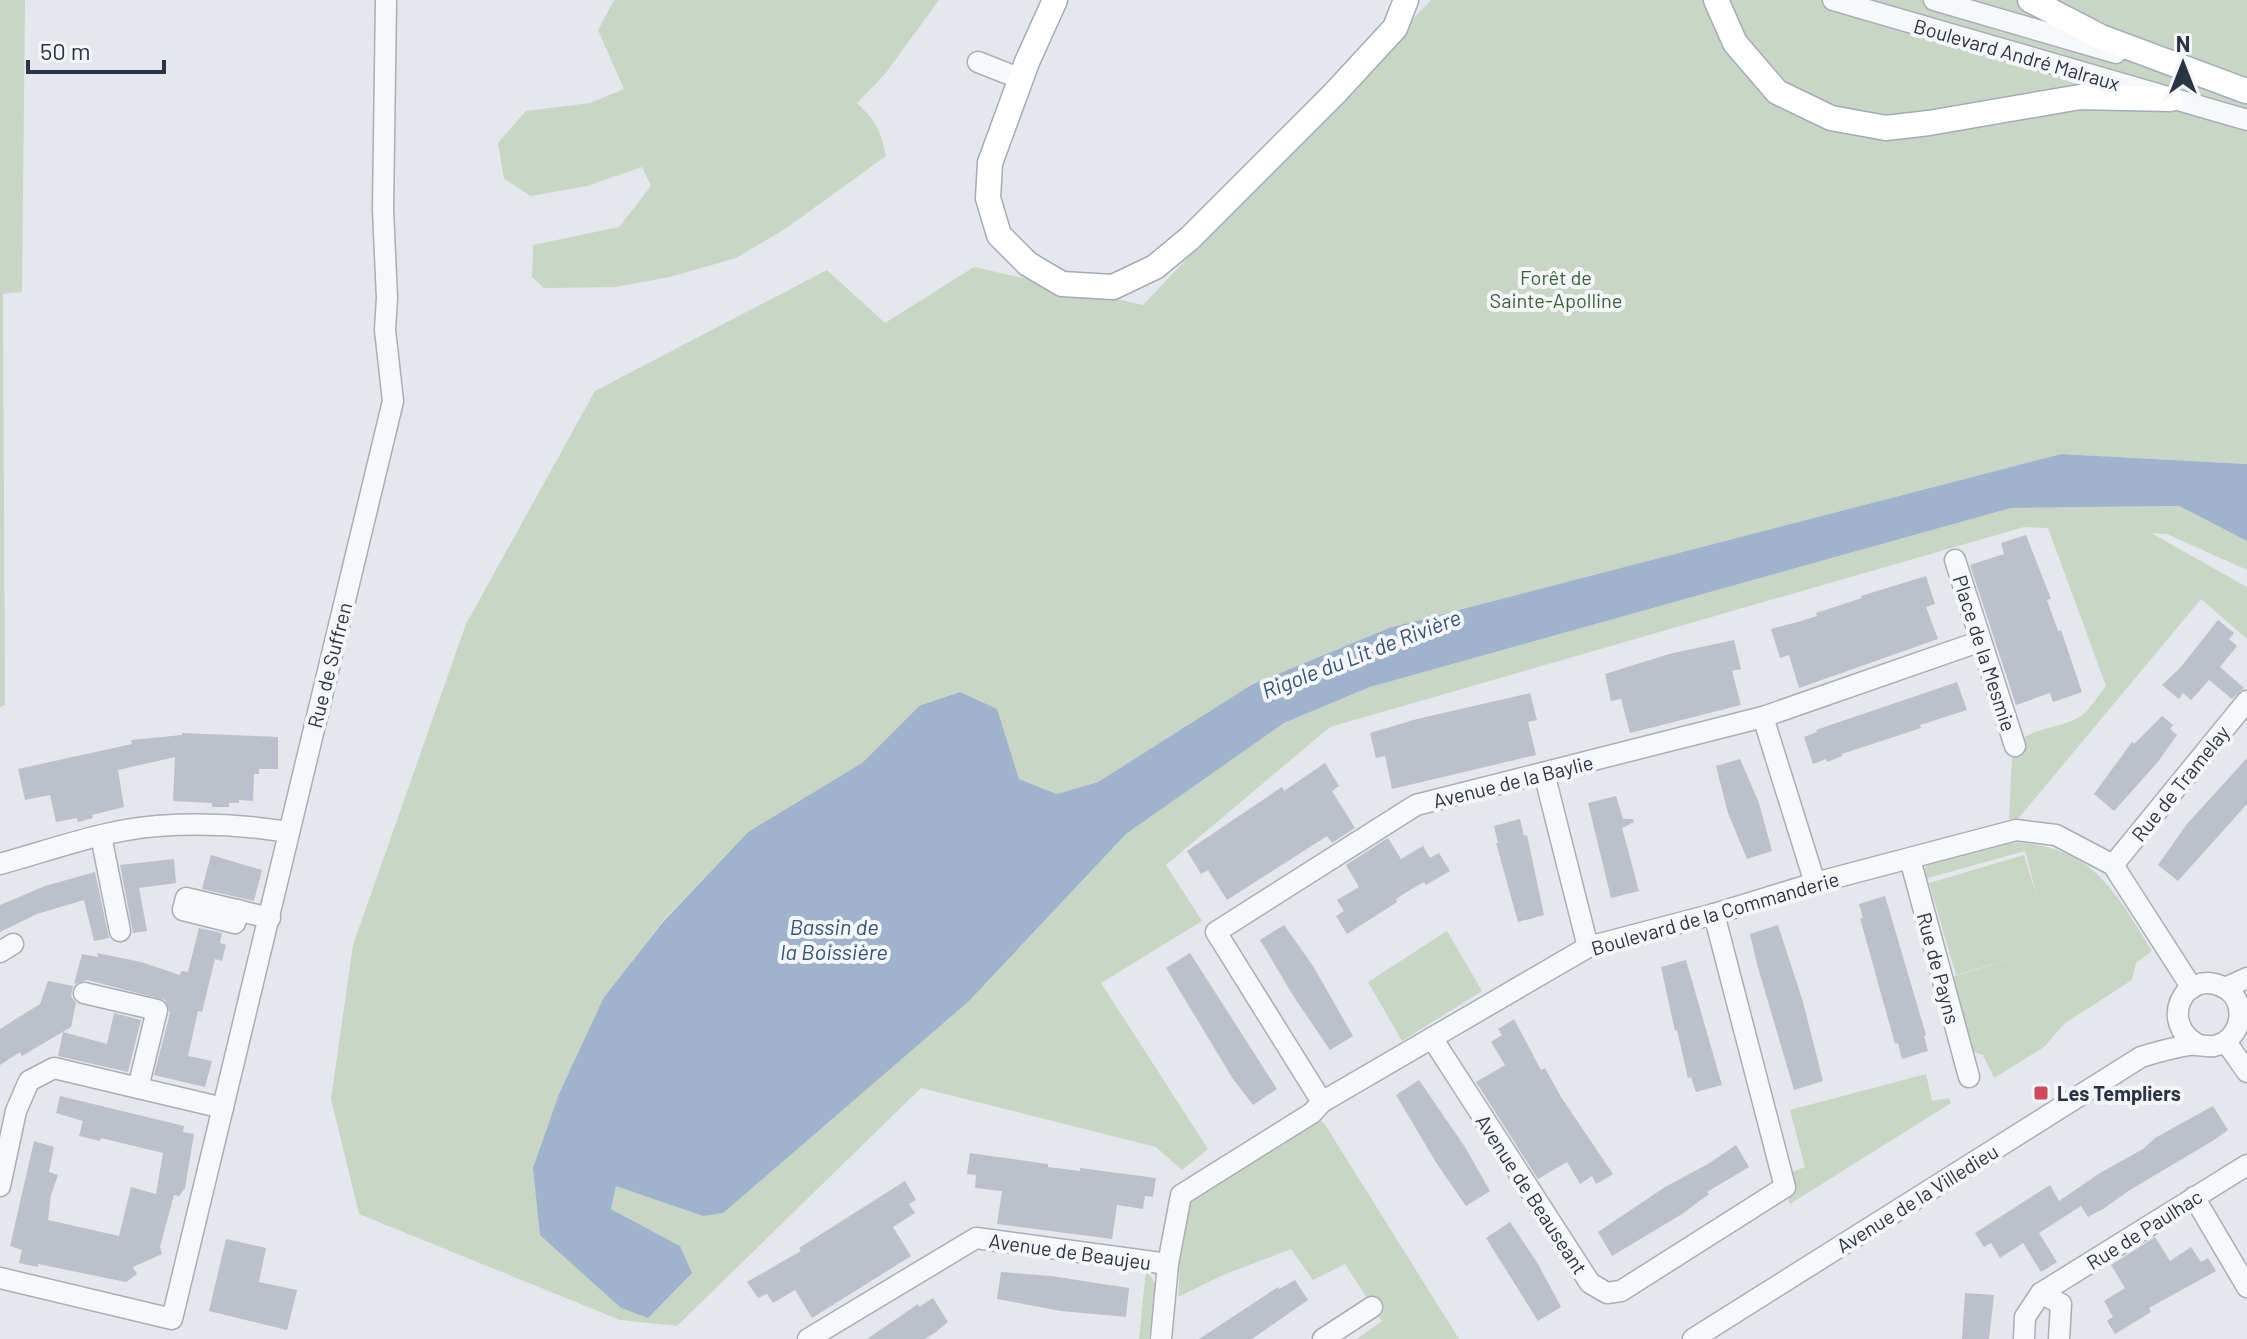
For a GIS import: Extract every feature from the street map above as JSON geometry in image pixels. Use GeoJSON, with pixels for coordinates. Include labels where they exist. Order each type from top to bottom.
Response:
{"type":"FeatureCollection","features":[{"type":"Feature","properties":{"kind":"main road"},"geometry":{"type":"LineString","coordinates":[[1055,0],[990,163],[988,198],[999,235],[1028,264],[1062,284],[1113,287],[1155,267],[1190,238],[1334,94],[1395,28],[1406,0]]}},
{"type":"Feature","properties":{"kind":"main road"},"geometry":{"type":"LineString","coordinates":[[1716,0],[1735,43],[1777,92],[1831,118],[1886,128],[2080,97],[2170,99]]}},
{"type":"Feature","properties":{"kind":"main road"},"geometry":{"type":"LineString","coordinates":[[2030,0],[2101,37],[2246,91]]}},
{"type":"Feature","properties":{"kind":"street","name":"Rue de Suffren"},"geometry":{"type":"LineString","coordinates":[[0,1278],[172,1319],[393,401],[385,330],[386,0]]}},
{"type":"Feature","properties":{"kind":"street","name":"Boulevard André Malraux"},"geometry":{"type":"LineString","coordinates":[[1833,0],[2247,120]]}},
{"type":"Feature","properties":{"kind":"street","name":"Boulevard André Malraux"},"geometry":{"type":"LineString","coordinates":[[1934,0],[2246,91]]}},
{"type":"Feature","properties":{"kind":"street"},"geometry":{"type":"LineString","coordinates":[[978,62],[1021,79]]}},
{"type":"Feature","properties":{"kind":"street","name":"Place de la Mesmie"},"geometry":{"type":"LineString","coordinates":[[1955,560],[2015,746]]}},
{"type":"Feature","properties":{"kind":"street","name":"Avenue de la Baylie"},"geometry":{"type":"LineString","coordinates":[[1322,1102],[1216,932],[1416,805],[1763,717],[1981,641]]}},
{"type":"Feature","properties":{"kind":"street","name":"Rue de Tramelay"},"geometry":{"type":"LineString","coordinates":[[2113,865],[2247,701]]}},
{"type":"Feature","properties":{"kind":"street"},"geometry":{"type":"LineString","coordinates":[[1763,717],[1815,883]]}},
{"type":"Feature","properties":{"kind":"street"},"geometry":{"type":"LineString","coordinates":[[1544,773],[1588,947]]}},
{"type":"Feature","properties":{"kind":"street"},"geometry":{"type":"LineString","coordinates":[[0,864],[101,836],[156,826],[249,827],[288,832]]}},
{"type":"Feature","properties":{"kind":"street","name":"Boulevard de la Commanderie"},"geometry":{"type":"LineString","coordinates":[[1161,1339],[1168,1264],[1181,1195],[1312,1113],[1322,1102],[1588,947],[2016,830],[2056,835],[2113,865],[2192,988]]}},
{"type":"Feature","properties":{"kind":"street"},"geometry":{"type":"LineString","coordinates":[[101,836],[120,931]]}},
{"type":"Feature","properties":{"kind":"street","name":"Rue de Payns"},"geometry":{"type":"LineString","coordinates":[[1910,859],[1969,1077]]}},
{"type":"Feature","properties":{"kind":"street"},"geometry":{"type":"LineString","coordinates":[[239,910],[270,918]]}},
{"type":"Feature","properties":{"kind":"street","name":"Avenue de Beauseant"},"geometry":{"type":"LineString","coordinates":[[1432,1038],[1590,1283],[1607,1293],[1621,1291],[1785,1187],[1714,914]]}},
{"type":"Feature","properties":{"kind":"street"},"geometry":{"type":"LineString","coordinates":[[2237,995],[2209,983],[2192,988],[2181,1000],[2177,1016],[2183,1033],[2197,1044],[2212,1046],[2226,1042],[2239,1024],[2237,995],[2247,978]]}},
{"type":"Feature","properties":{"kind":"street"},"geometry":{"type":"LineString","coordinates":[[84,993],[160,1001],[138,1088]]}},
{"type":"Feature","properties":{"kind":"street","name":"Avenue de la Villedieu"},"geometry":{"type":"LineString","coordinates":[[2141,1057],[2177,1016]]}},
{"type":"Feature","properties":{"kind":"street"},"geometry":{"type":"LineString","coordinates":[[2226,1042],[2247,1072]]}},
{"type":"Feature","properties":{"kind":"street","name":"Avenue de la Villedieu"},"geometry":{"type":"LineString","coordinates":[[1693,1339],[2141,1057],[2163,1049],[2197,1044]]}},
{"type":"Feature","properties":{"kind":"street"},"geometry":{"type":"LineString","coordinates":[[0,1186],[8,1109],[29,1081],[54,1068],[223,1108]]}},
{"type":"Feature","properties":{"kind":"street","name":"Rue de Paulhac"},"geometry":{"type":"LineString","coordinates":[[2041,1293],[2247,1165]]}},
{"type":"Feature","properties":{"kind":"street"},"geometry":{"type":"LineString","coordinates":[[2194,1197],[2247,1287]]}},
{"type":"Feature","properties":{"kind":"street","name":"Avenue de Beaujeu"},"geometry":{"type":"LineString","coordinates":[[808,1339],[976,1238],[1168,1264]]}},
{"type":"Feature","properties":{"kind":"street"},"geometry":{"type":"LineString","coordinates":[[2024,1339],[2025,1317],[2041,1293],[2061,1304],[2059,1339]]}},
{"type":"Feature","properties":{"kind":"street"},"geometry":{"type":"LineString","coordinates":[[1323,1339],[1372,1307]]}},
{"type":"Feature","properties":{"kind":"green space"},"geometry":{"type":"Polygon","coordinates":[[[0,0],[25,0],[22,292],[3,294],[5,705],[0,707],[0,0]]]}},
{"type":"Feature","properties":{"kind":"green space"},"geometry":{"type":"Polygon","coordinates":[[[614,0],[939,0],[885,74],[857,103],[877,126],[886,156],[785,229],[736,258],[670,277],[615,287],[544,288],[532,277],[533,245],[619,227],[651,186],[642,167],[587,186],[531,196],[504,179],[498,143],[526,111],[590,103],[624,89],[598,30],[614,0]]]}},
{"type":"Feature","properties":{"kind":"green space","name":"Forêt de Sainte-Apolline"},"geometry":{"type":"Polygon","coordinates":[[[1431,0],[2247,0],[2247,464],[2061,454],[1389,628],[1251,685],[1098,782],[1057,794],[1019,779],[996,709],[919,706],[862,763],[748,832],[663,921],[604,997],[540,1235],[680,1246],[611,1209],[616,1185],[703,1216],[969,1001],[1126,834],[1284,723],[1370,687],[2011,508],[2179,506],[2247,541],[2247,570],[2167,534],[2151,533],[2247,587],[2247,639],[2201,599],[2017,820],[2009,819],[2012,756],[2017,746],[2031,734],[2081,716],[2106,686],[2048,528],[2024,527],[1330,727],[1166,865],[1202,921],[1101,983],[1208,1149],[1182,1170],[1156,1147],[921,1088],[677,1326],[620,1320],[359,1214],[331,1099],[353,945],[466,624],[595,391],[827,270],[885,323],[974,267],[1143,305],[1431,0]]]}},
{"type":"Feature","properties":{"kind":"green space"},"geometry":{"type":"Polygon","coordinates":[[[1998,842],[2054,849],[2093,870],[2123,905],[2152,951],[2136,963],[2132,980],[2064,1024],[2044,1047],[1994,1078],[1983,1055],[1969,1050],[1948,978],[2052,947],[1956,975],[1929,883],[2024,855],[2038,900],[2025,851],[1925,879],[1922,872],[1932,859],[1998,842]]]}},
{"type":"Feature","properties":{"kind":"green space"},"geometry":{"type":"Polygon","coordinates":[[[1447,931],[1482,991],[1402,1041],[1368,982],[1447,931]]]}},
{"type":"Feature","properties":{"kind":"green space"},"geometry":{"type":"Polygon","coordinates":[[[1926,1074],[1932,1101],[1949,1098],[1951,1103],[1790,1204],[1786,1190],[1787,1174],[1805,1167],[1790,1110],[1926,1074]]]}},
{"type":"Feature","properties":{"kind":"green space"},"geometry":{"type":"Polygon","coordinates":[[[1316,1118],[1324,1123],[1459,1339],[1357,1339],[1382,1321],[1345,1264],[1313,1280],[1291,1249],[1221,1276],[1178,1297],[1185,1219],[1195,1196],[1316,1118]]]}},
{"type":"Feature","properties":{"kind":"green space"},"geometry":{"type":"Polygon","coordinates":[[[1146,1270],[1157,1286],[1149,1339],[1139,1339],[1146,1270]]]}},
{"type":"Feature","properties":{"kind":"water","name":"Bassin de la Boissière"},"geometry":{"type":"Polygon","coordinates":[[[2061,454],[2247,464],[2247,541],[2179,506],[2011,508],[1370,687],[1284,723],[1126,834],[969,1001],[723,1213],[703,1216],[616,1186],[611,1209],[680,1246],[692,1273],[648,1318],[621,1308],[540,1235],[533,1168],[559,1094],[604,997],[663,922],[748,832],[862,763],[919,706],[960,692],[997,709],[1019,779],[1057,794],[1098,782],[1251,685],[1389,628],[2061,454]]]}},
{"type":"Feature","properties":{"kind":"building"},"geometry":{"type":"Polygon","coordinates":[[[2026,535],[2082,692],[2053,702],[2050,693],[2016,705],[1970,565],[2004,554],[2001,543],[2026,535]]]}},
{"type":"Feature","properties":{"kind":"building"},"geometry":{"type":"Polygon","coordinates":[[[1926,576],[1935,604],[1926,607],[1938,639],[1799,688],[1789,655],[1780,658],[1771,629],[1817,616],[1816,613],[1861,596],[1926,576]]]}},
{"type":"Feature","properties":{"kind":"building"},"geometry":{"type":"Polygon","coordinates":[[[2218,620],[2234,633],[2229,639],[2237,646],[2220,667],[2244,688],[2232,699],[2209,680],[2191,700],[2183,693],[2179,699],[2162,685],[2180,668],[2218,620]]]}},
{"type":"Feature","properties":{"kind":"building"},"geometry":{"type":"Polygon","coordinates":[[[1734,640],[1741,669],[1732,671],[1741,705],[1630,733],[1621,699],[1611,701],[1605,674],[1669,654],[1734,640]]]}},
{"type":"Feature","properties":{"kind":"building"},"geometry":{"type":"Polygon","coordinates":[[[1957,682],[1967,710],[1827,762],[1826,759],[1813,764],[1804,737],[1816,730],[1957,682]]]}},
{"type":"Feature","properties":{"kind":"building"},"geometry":{"type":"Polygon","coordinates":[[[1530,693],[1537,720],[1528,722],[1536,755],[1392,789],[1385,756],[1376,758],[1370,733],[1530,693]]]}},
{"type":"Feature","properties":{"kind":"building"},"geometry":{"type":"Polygon","coordinates":[[[2162,716],[2173,725],[2170,729],[2177,735],[2157,763],[2114,811],[2094,794],[2132,742],[2134,744],[2162,716]]]}},
{"type":"Feature","properties":{"kind":"building"},"geometry":{"type":"Polygon","coordinates":[[[182,733],[278,737],[278,769],[259,769],[259,774],[254,774],[253,801],[239,800],[239,803],[229,803],[229,807],[173,801],[175,757],[118,770],[124,807],[92,815],[93,818],[56,822],[50,795],[25,800],[18,769],[132,744],[131,740],[182,733]]]}},
{"type":"Feature","properties":{"kind":"building"},"geometry":{"type":"Polygon","coordinates":[[[2247,758],[2247,804],[2178,881],[2158,865],[2187,824],[2247,758]]]}},
{"type":"Feature","properties":{"kind":"building"},"geometry":{"type":"Polygon","coordinates":[[[1740,759],[1759,803],[1772,851],[1747,859],[1728,813],[1716,766],[1740,759]]]}},
{"type":"Feature","properties":{"kind":"building"},"geometry":{"type":"Polygon","coordinates":[[[1325,763],[1339,786],[1332,791],[1355,828],[1332,843],[1327,836],[1227,900],[1208,870],[1201,874],[1187,851],[1282,787],[1284,791],[1325,763]]]}},
{"type":"Feature","properties":{"kind":"building"},"geometry":{"type":"Polygon","coordinates":[[[1616,796],[1623,819],[1633,819],[1634,822],[1622,828],[1639,891],[1611,898],[1588,803],[1616,796]]]}},
{"type":"Feature","properties":{"kind":"building"},"geometry":{"type":"Polygon","coordinates":[[[1520,819],[1524,836],[1527,835],[1544,915],[1518,922],[1494,826],[1520,819]]]}},
{"type":"Feature","properties":{"kind":"building"},"geometry":{"type":"Polygon","coordinates":[[[1388,838],[1401,859],[1423,846],[1430,858],[1439,853],[1450,871],[1410,890],[1347,934],[1336,916],[1344,911],[1337,900],[1359,887],[1346,865],[1388,838]]]}},
{"type":"Feature","properties":{"kind":"building"},"geometry":{"type":"Polygon","coordinates":[[[211,855],[262,870],[254,901],[202,889],[211,855]]]}},
{"type":"Feature","properties":{"kind":"building"},"geometry":{"type":"Polygon","coordinates":[[[174,859],[176,883],[139,888],[147,931],[133,933],[120,865],[174,859]]]}},
{"type":"Feature","properties":{"kind":"building"},"geometry":{"type":"Polygon","coordinates":[[[95,872],[109,938],[94,941],[84,900],[37,914],[0,932],[0,905],[45,886],[95,872]]]}},
{"type":"Feature","properties":{"kind":"building"},"geometry":{"type":"Polygon","coordinates":[[[1885,896],[1928,1051],[1902,1059],[1898,1043],[1895,1044],[1860,918],[1863,918],[1859,904],[1885,896]]]}},
{"type":"Feature","properties":{"kind":"building"},"geometry":{"type":"Polygon","coordinates":[[[1284,925],[1313,966],[1353,1036],[1330,1050],[1260,940],[1284,925]]]}},
{"type":"Feature","properties":{"kind":"building"},"geometry":{"type":"Polygon","coordinates":[[[1778,925],[1803,1002],[1823,1081],[1794,1090],[1750,934],[1778,925]]]}},
{"type":"Feature","properties":{"kind":"building"},"geometry":{"type":"Polygon","coordinates":[[[199,928],[222,933],[220,943],[226,945],[222,961],[215,959],[202,1012],[198,1011],[188,1056],[212,1061],[205,1087],[154,1075],[170,1013],[165,1000],[87,980],[74,984],[82,954],[98,957],[97,953],[141,962],[180,975],[181,971],[188,972],[199,928]]]}},
{"type":"Feature","properties":{"kind":"building"},"geometry":{"type":"Polygon","coordinates":[[[1190,953],[1277,1089],[1253,1105],[1233,1079],[1166,968],[1190,953]]]}},
{"type":"Feature","properties":{"kind":"building"},"geometry":{"type":"Polygon","coordinates":[[[1686,960],[1722,1085],[1696,1092],[1691,1077],[1688,1078],[1661,967],[1686,960]]]}},
{"type":"Feature","properties":{"kind":"building"},"geometry":{"type":"Polygon","coordinates":[[[48,981],[73,986],[71,996],[76,1003],[71,1027],[22,1056],[20,1052],[0,1065],[0,1029],[40,1004],[48,981]]]}},
{"type":"Feature","properties":{"kind":"building"},"geometry":{"type":"Polygon","coordinates":[[[114,1013],[141,1020],[128,1072],[58,1056],[63,1032],[107,1044],[114,1013]]]}},
{"type":"Feature","properties":{"kind":"building"},"geometry":{"type":"Polygon","coordinates":[[[1514,1019],[1541,1070],[1545,1068],[1613,1174],[1600,1182],[1596,1184],[1592,1176],[1580,1184],[1567,1162],[1538,1179],[1476,1082],[1505,1065],[1491,1042],[1502,1035],[1498,1029],[1514,1019]]]}},
{"type":"Feature","properties":{"kind":"building"},"geometry":{"type":"Polygon","coordinates":[[[1419,1080],[1465,1147],[1490,1191],[1466,1206],[1396,1095],[1419,1080]]]}},
{"type":"Feature","properties":{"kind":"building"},"geometry":{"type":"Polygon","coordinates":[[[60,1096],[184,1126],[183,1132],[194,1134],[185,1188],[179,1196],[174,1195],[160,1247],[162,1254],[133,1267],[137,1274],[126,1282],[19,1263],[22,1250],[10,1246],[34,1141],[54,1147],[49,1172],[58,1175],[51,1195],[48,1220],[119,1236],[131,1187],[156,1194],[163,1153],[101,1138],[100,1141],[79,1136],[83,1121],[56,1113],[60,1096]]]}},
{"type":"Feature","properties":{"kind":"building"},"geometry":{"type":"Polygon","coordinates":[[[2213,1106],[2228,1130],[2103,1209],[2088,1217],[2081,1206],[2039,1233],[2057,1262],[2041,1272],[2023,1243],[2000,1258],[1991,1243],[1984,1247],[1975,1233],[2050,1185],[2059,1201],[2143,1149],[2155,1138],[2213,1106]]]}},
{"type":"Feature","properties":{"kind":"building"},"geometry":{"type":"Polygon","coordinates":[[[1736,1145],[1749,1167],[1707,1192],[1709,1194],[1682,1214],[1612,1256],[1598,1232],[1736,1145]]]}},
{"type":"Feature","properties":{"kind":"building"},"geometry":{"type":"Polygon","coordinates":[[[970,1153],[1048,1164],[1048,1167],[1156,1178],[1153,1197],[1145,1196],[1143,1209],[1117,1205],[1112,1239],[997,1224],[1002,1191],[975,1188],[976,1175],[967,1174],[970,1153]]]}},
{"type":"Feature","properties":{"kind":"building"},"geometry":{"type":"Polygon","coordinates":[[[905,1181],[916,1200],[909,1204],[915,1213],[893,1227],[911,1256],[812,1318],[795,1290],[773,1303],[767,1294],[758,1298],[747,1282],[801,1251],[799,1248],[905,1181]]]}},
{"type":"Feature","properties":{"kind":"building"},"geometry":{"type":"Polygon","coordinates":[[[1510,1222],[1538,1264],[1561,1307],[1538,1321],[1486,1238],[1510,1222]]]}},
{"type":"Feature","properties":{"kind":"building"},"geometry":{"type":"Polygon","coordinates":[[[2155,1237],[2170,1261],[2191,1247],[2201,1262],[2208,1258],[2216,1271],[2149,1308],[2151,1312],[2115,1334],[2107,1321],[2113,1317],[2104,1301],[2125,1288],[2111,1265],[2155,1237]]]}},
{"type":"Feature","properties":{"kind":"building"},"geometry":{"type":"Polygon","coordinates":[[[226,1239],[266,1248],[259,1282],[297,1290],[287,1330],[209,1311],[226,1239]]]}},
{"type":"Feature","properties":{"kind":"building"},"geometry":{"type":"Polygon","coordinates":[[[1001,1272],[1129,1288],[1126,1317],[1061,1311],[997,1299],[1001,1272]]]}},
{"type":"Feature","properties":{"kind":"building"},"geometry":{"type":"Polygon","coordinates":[[[1295,1280],[1308,1300],[1252,1339],[1199,1339],[1278,1287],[1295,1280]]]}},
{"type":"Feature","properties":{"kind":"building"},"geometry":{"type":"Polygon","coordinates":[[[1965,1293],[1994,1295],[1989,1339],[1962,1339],[1965,1293]]]}},
{"type":"Feature","properties":{"kind":"building"},"geometry":{"type":"Polygon","coordinates":[[[933,1298],[948,1322],[925,1339],[867,1339],[918,1304],[919,1307],[933,1298]]]}},
{"type":"Feature","properties":{"kind":"place","name":"Les Templiers"},"geometry":{"type":"Point","coordinates":[2041,1093]}},
{"type":"Feature","properties":{"kind":"water label","name":"Rigole du Lit de Rivière"},"geometry":{"type":"Point","coordinates":[1361,653]}}]}
